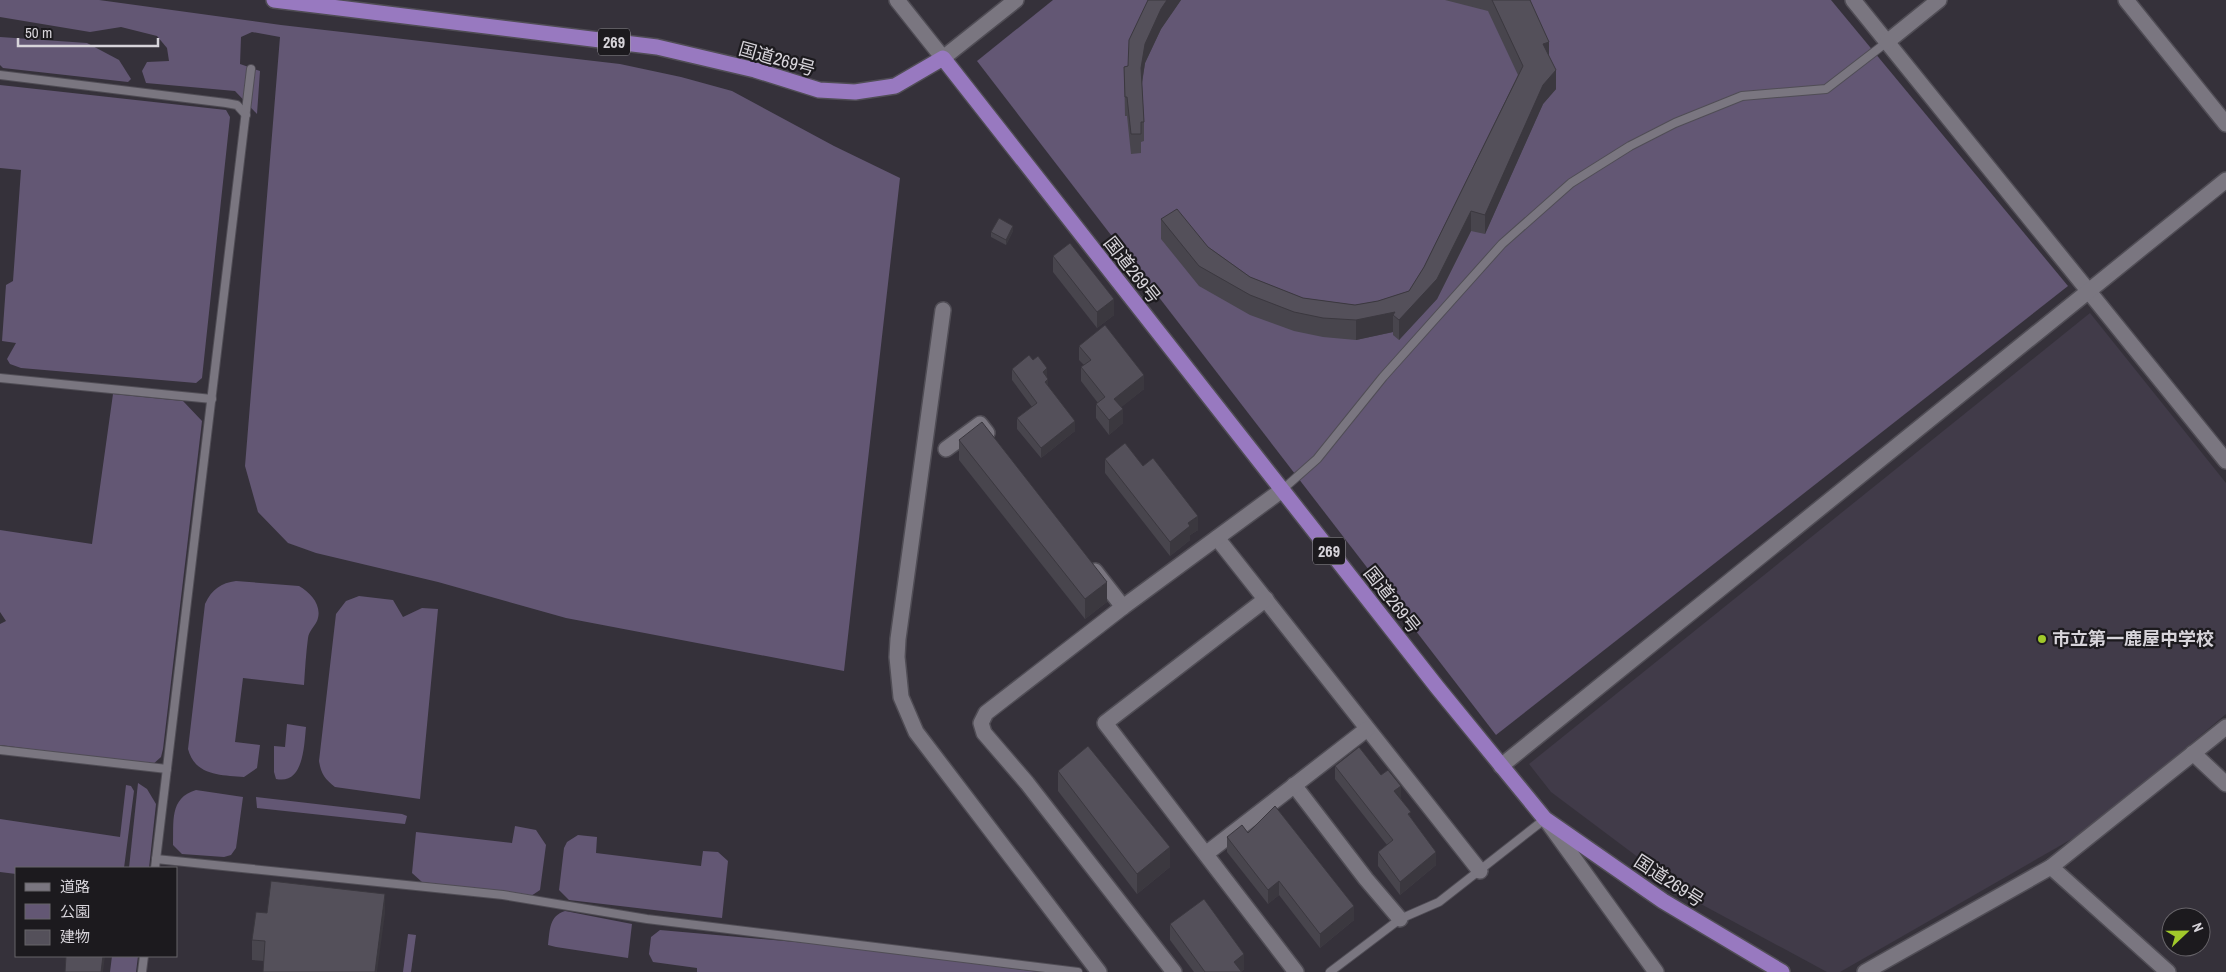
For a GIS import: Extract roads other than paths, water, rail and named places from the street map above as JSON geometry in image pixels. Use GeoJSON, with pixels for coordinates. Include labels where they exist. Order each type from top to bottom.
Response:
{"type":"FeatureCollection","features":[{"type":"Feature","properties":{"kind":"highway","name":"国道269号"},"geometry":{"type":"LineString","coordinates":[[274,0],[657,47],[755,70],[819,90],[854,92],[895,86],[943,58],[1282,490],[1545,819],[1663,900],[1782,972]]}},
{"type":"Feature","properties":{"kind":"street"},"geometry":{"type":"LineString","coordinates":[[898,0],[943,58],[1016,0]]}},
{"type":"Feature","properties":{"kind":"street"},"geometry":{"type":"LineString","coordinates":[[1853,0],[2226,461]]}},
{"type":"Feature","properties":{"kind":"street"},"geometry":{"type":"LineString","coordinates":[[1887,42],[1940,0]]}},
{"type":"Feature","properties":{"kind":"street"},"geometry":{"type":"LineString","coordinates":[[2126,0],[2226,124]]}},
{"type":"Feature","properties":{"kind":"street"},"geometry":{"type":"LineString","coordinates":[[1501,766],[2226,180]]}},
{"type":"Feature","properties":{"kind":"street"},"geometry":{"type":"LineString","coordinates":[[943,310],[898,639],[897,657],[901,697],[916,732],[1099,972]]}},
{"type":"Feature","properties":{"kind":"street"},"geometry":{"type":"LineString","coordinates":[[946,449],[980,424],[998,447]]}},
{"type":"Feature","properties":{"kind":"street"},"geometry":{"type":"LineString","coordinates":[[1174,972],[1027,783],[984,733],[981,723],[986,713],[1123,607],[1282,490]]}},
{"type":"Feature","properties":{"kind":"street"},"geometry":{"type":"LineString","coordinates":[[1217,538],[1480,871]]}},
{"type":"Feature","properties":{"kind":"street"},"geometry":{"type":"LineString","coordinates":[[1088,561],[1123,607]]}},
{"type":"Feature","properties":{"kind":"street"},"geometry":{"type":"LineString","coordinates":[[1266,600],[1105,723],[1296,972]]}},
{"type":"Feature","properties":{"kind":"street"},"geometry":{"type":"LineString","coordinates":[[1866,972],[2051,866],[2226,727]]}},
{"type":"Feature","properties":{"kind":"street"},"geometry":{"type":"LineString","coordinates":[[1207,854],[1367,729]]}},
{"type":"Feature","properties":{"kind":"street"},"geometry":{"type":"LineString","coordinates":[[2193,753],[2226,784]]}},
{"type":"Feature","properties":{"kind":"street"},"geometry":{"type":"LineString","coordinates":[[1294,785],[1366,879],[1400,919]]}},
{"type":"Feature","properties":{"kind":"street"},"geometry":{"type":"LineString","coordinates":[[1545,819],[1656,972]]}},
{"type":"Feature","properties":{"kind":"street"},"geometry":{"type":"LineString","coordinates":[[2051,866],[2168,972]]}},
{"type":"Feature","properties":{"kind":"lane"},"geometry":{"type":"LineString","coordinates":[[1282,490],[1317,460],[1383,377],[1502,244],[1571,183],[1630,146],[1674,123],[1742,96],[1826,89],[1887,42]]}},
{"type":"Feature","properties":{"kind":"lane"},"geometry":{"type":"LineString","coordinates":[[155,867],[251,69]]}},
{"type":"Feature","properties":{"kind":"lane"},"geometry":{"type":"LineString","coordinates":[[0,75],[226,103],[237,105],[246,114]]}},
{"type":"Feature","properties":{"kind":"lane"},"geometry":{"type":"LineString","coordinates":[[0,378],[212,400]]}},
{"type":"Feature","properties":{"kind":"lane"},"geometry":{"type":"LineString","coordinates":[[0,750],[167,769]]}},
{"type":"Feature","properties":{"kind":"lane"},"geometry":{"type":"LineString","coordinates":[[1330,972],[1400,919],[1439,902],[1545,819]]}},
{"type":"Feature","properties":{"kind":"lane"},"geometry":{"type":"LineString","coordinates":[[156,859],[503,895],[647,919],[1078,972]]}},
{"type":"Feature","properties":{"kind":"lane"},"geometry":{"type":"LineString","coordinates":[[142,972],[144,957]]}},
{"type":"Feature","properties":{"kind":"place","name":"市立第一鹿屋中学校"},"geometry":{"type":"Point","coordinates":[2042,639]}}]}
